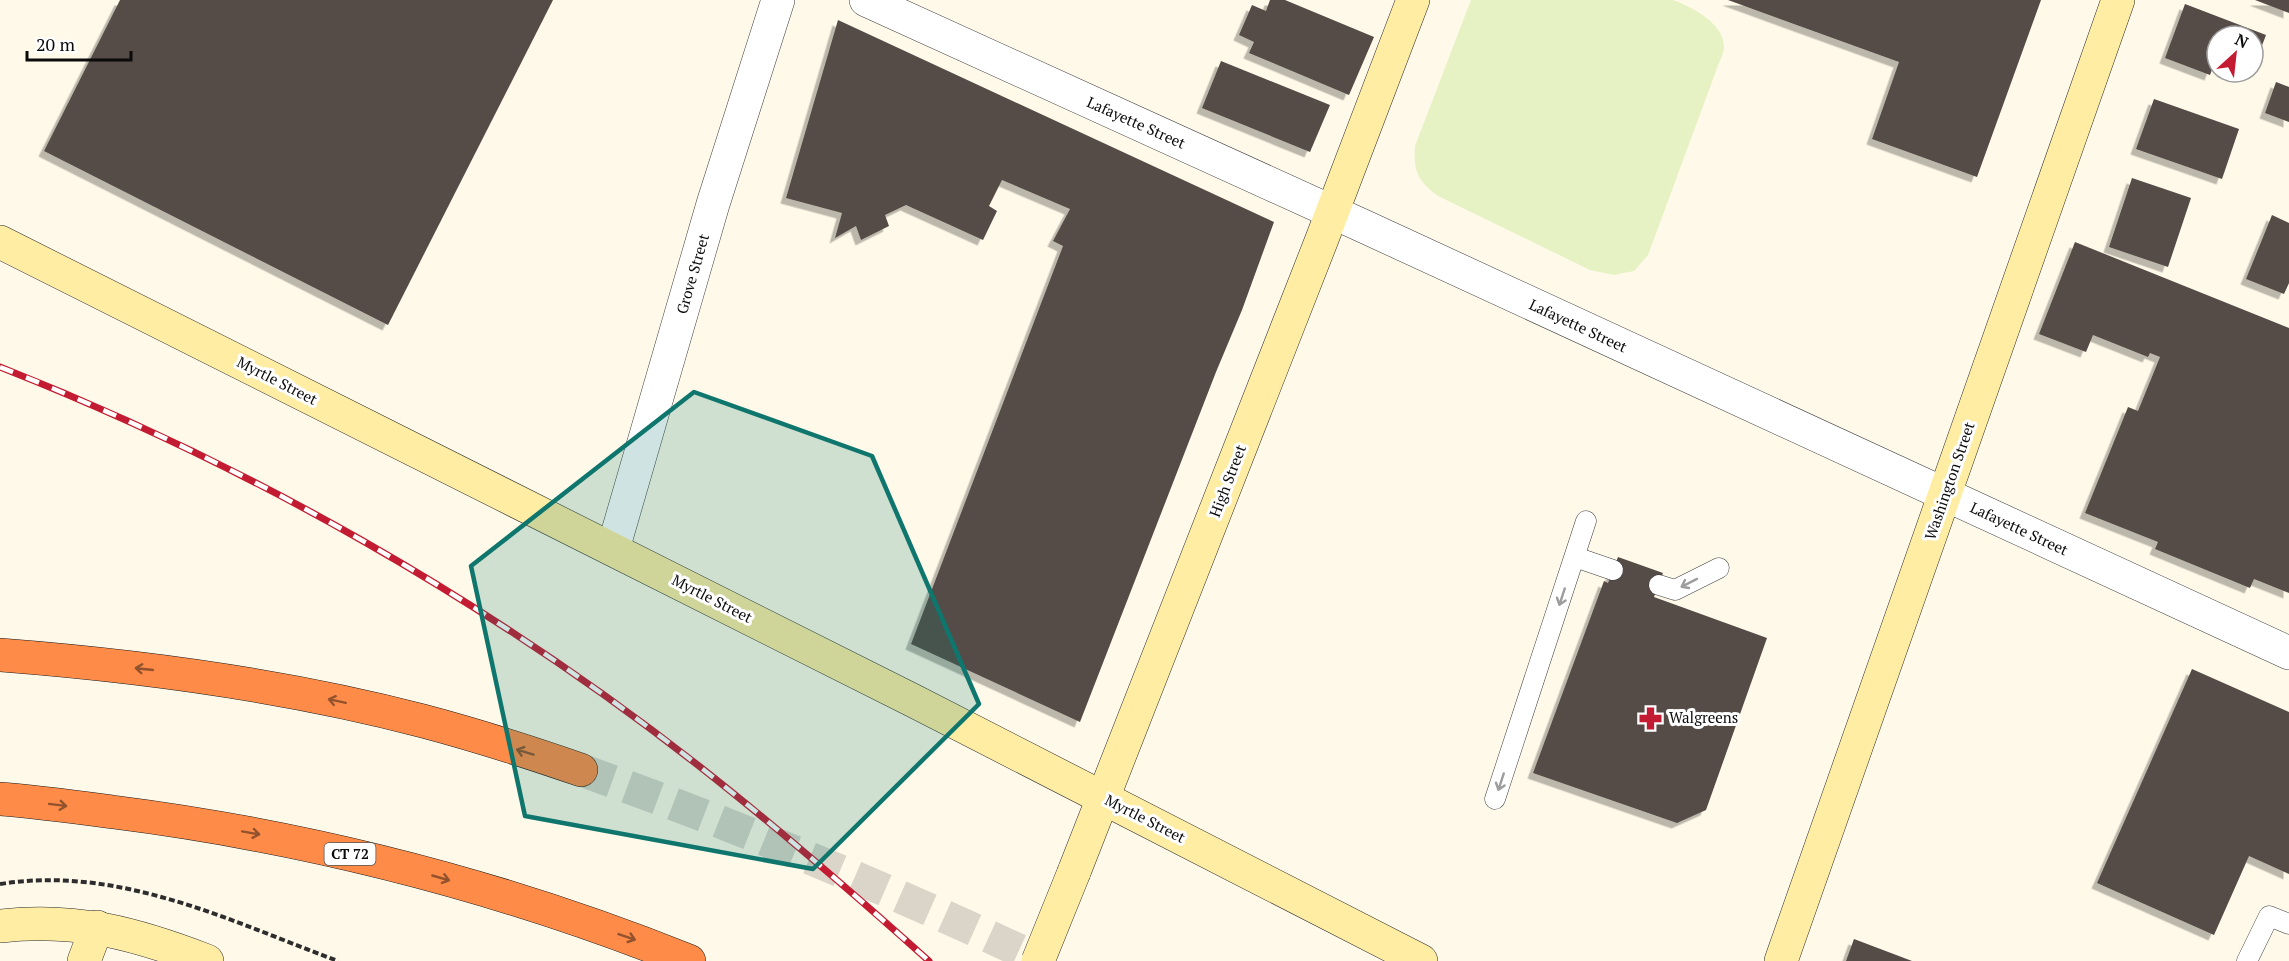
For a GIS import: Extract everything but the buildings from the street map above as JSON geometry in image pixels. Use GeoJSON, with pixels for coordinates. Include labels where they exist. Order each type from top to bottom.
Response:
{"type":"FeatureCollection","features":[{"type":"Feature","properties":{"kind":"highway"},"geometry":{"type":"LineString","coordinates":[[0,656],[151,670],[307,695],[444,727],[581,770]]}},
{"type":"Feature","properties":{"kind":"highway","name":"CT 72"},"geometry":{"type":"LineString","coordinates":[[0,799],[168,819],[276,837],[343,852],[501,895],[606,929],[689,961]]}},
{"type":"Feature","properties":{"kind":"street","name":"Grove Street"},"geometry":{"type":"LineString","coordinates":[[613,549],[713,204],[778,0]]}},
{"type":"Feature","properties":{"kind":"street","name":"Lafayette Street"},"geometry":{"type":"LineString","coordinates":[[866,0],[2289,653]]}},
{"type":"Feature","properties":{"kind":"street","name":"High Street"},"geometry":{"type":"LineString","coordinates":[[1038,961],[1104,798],[1413,0]]}},
{"type":"Feature","properties":{"kind":"street","name":"Washington Street"},"geometry":{"type":"LineString","coordinates":[[1781,961],[2118,0]]}},
{"type":"Feature","properties":{"kind":"street","name":"Myrtle Street"},"geometry":{"type":"LineString","coordinates":[[0,242],[613,549],[1421,961]]}},
{"type":"Feature","properties":{"kind":"street"},"geometry":{"type":"LineString","coordinates":[[0,926],[54,923],[97,927],[136,936],[207,961]]}},
{"type":"Feature","properties":{"kind":"street"},"geometry":{"type":"LineString","coordinates":[[84,961],[97,927]]}},
{"type":"Feature","properties":{"kind":"lane"},"geometry":{"type":"LineString","coordinates":[[1495,799],[1586,521]]}},
{"type":"Feature","properties":{"kind":"lane"},"geometry":{"type":"LineString","coordinates":[[1575,557],[1613,570]]}},
{"type":"Feature","properties":{"kind":"lane"},"geometry":{"type":"LineString","coordinates":[[1659,585],[1675,590],[1719,568]]}},
{"type":"Feature","properties":{"kind":"lane"},"geometry":{"type":"LineString","coordinates":[[2247,961],[2269,916],[2289,924]]}},
{"type":"Feature","properties":{"kind":"path"},"geometry":{"type":"LineString","coordinates":[[0,884],[60,879],[134,888],[174,900],[338,961]]}},
{"type":"Feature","properties":{"kind":"highlighted area"},"geometry":{"type":"Polygon","coordinates":[[[694,392],[872,456],[979,704],[813,869],[525,816],[471,566],[694,392]]]}},
{"type":"Feature","properties":{"kind":"green space"},"geometry":{"type":"Polygon","coordinates":[[[1471,0],[1673,0],[1706,17],[1719,31],[1723,38],[1722,56],[1648,255],[1634,271],[1614,275],[1590,270],[1438,196],[1421,180],[1416,169],[1415,146],[1471,0]]]}},
{"type":"Feature","properties":{"kind":"tunnel"},"geometry":{"type":"LineString","coordinates":[[581,770],[698,813],[814,860],[1042,961]]}},
{"type":"Feature","properties":{"kind":"railway"},"geometry":{"type":"LineString","coordinates":[[0,367],[185,447],[364,541],[451,593],[536,648],[699,766],[816,862],[929,961]]}},
{"type":"Feature","properties":{"kind":"place","name":"Walgreens"},"geometry":{"type":"Point","coordinates":[1651,718]}}]}
